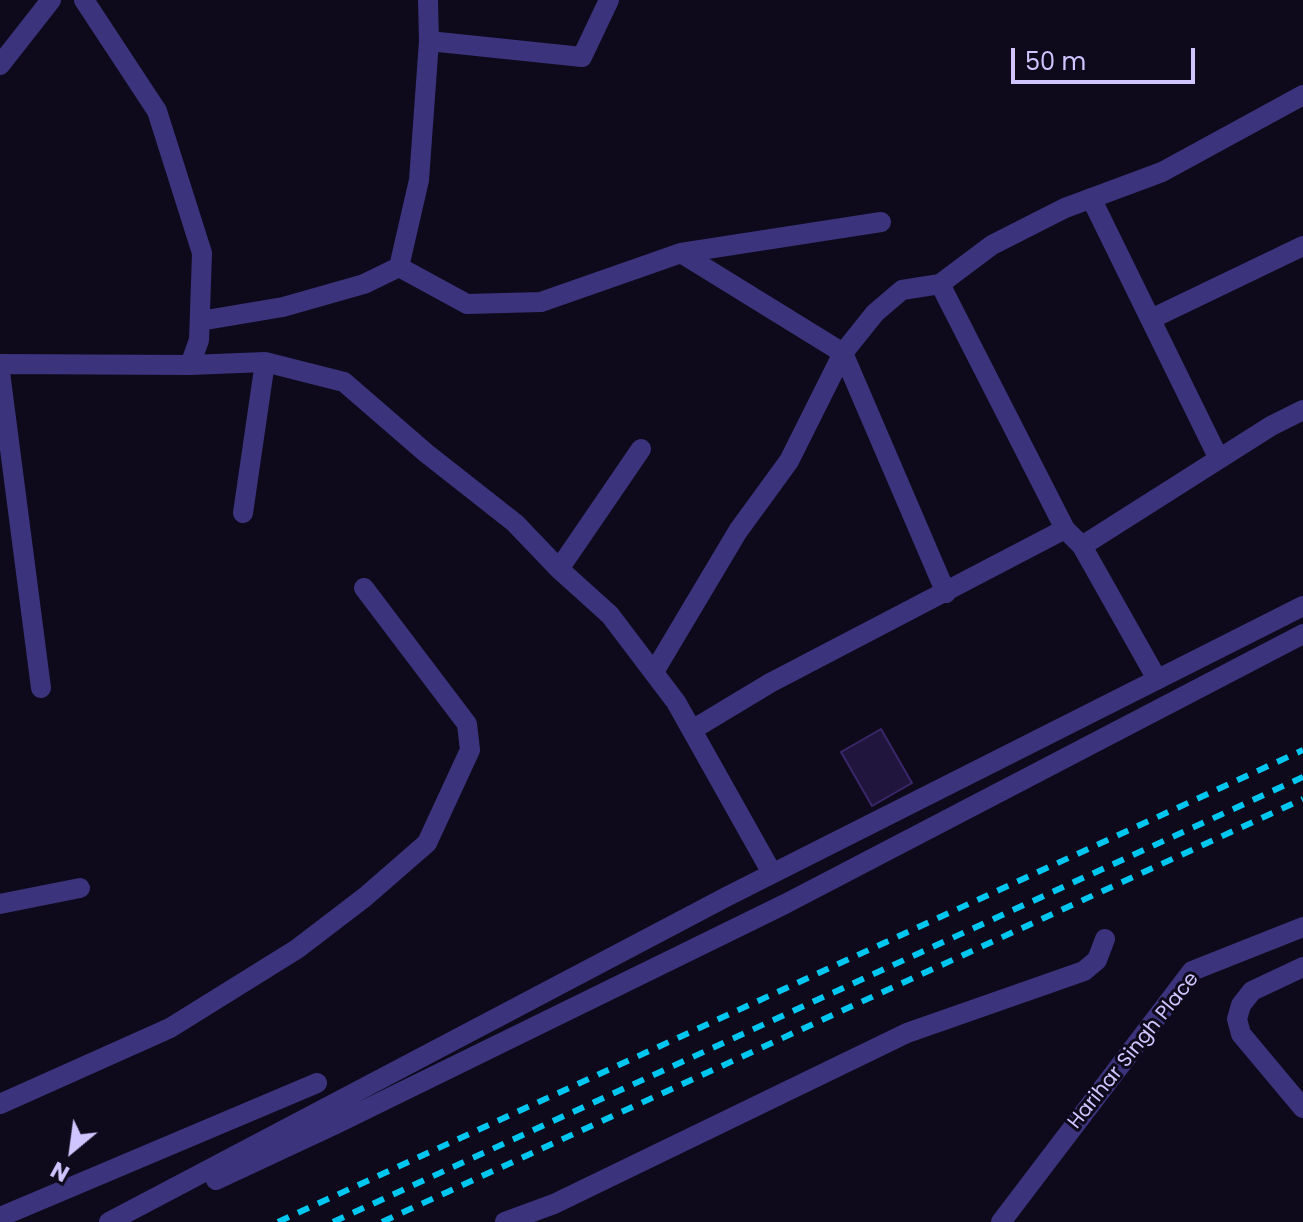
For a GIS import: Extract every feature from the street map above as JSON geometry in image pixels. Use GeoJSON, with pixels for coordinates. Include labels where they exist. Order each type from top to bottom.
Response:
{"type":"FeatureCollection","features":[{"type":"Feature","properties":{"kind":"street"},"geometry":{"type":"LineString","coordinates":[[0,65],[51,0]]}},
{"type":"Feature","properties":{"kind":"street"},"geometry":{"type":"LineString","coordinates":[[84,0],[157,111],[202,253],[199,340],[190,365]]}},
{"type":"Feature","properties":{"kind":"street"},"geometry":{"type":"LineString","coordinates":[[399,267],[419,180],[429,41],[428,0]]}},
{"type":"Feature","properties":{"kind":"street"},"geometry":{"type":"LineString","coordinates":[[429,41],[582,57],[609,0]]}},
{"type":"Feature","properties":{"kind":"street"},"geometry":{"type":"LineString","coordinates":[[654,672],[738,531],[789,461],[843,353],[875,313],[902,290],[940,284],[992,245],[1091,198],[1162,172],[1303,95]]}},
{"type":"Feature","properties":{"kind":"street"},"geometry":{"type":"LineString","coordinates":[[1091,198],[1219,459]]}},
{"type":"Feature","properties":{"kind":"street"},"geometry":{"type":"LineString","coordinates":[[399,267],[467,304],[541,302],[681,253],[881,222]]}},
{"type":"Feature","properties":{"kind":"street"},"geometry":{"type":"LineString","coordinates":[[1151,319],[1303,246]]}},
{"type":"Feature","properties":{"kind":"street"},"geometry":{"type":"LineString","coordinates":[[681,253],[843,353],[946,593]]}},
{"type":"Feature","properties":{"kind":"street"},"geometry":{"type":"LineString","coordinates":[[200,321],[283,307],[364,284],[399,267]]}},
{"type":"Feature","properties":{"kind":"street"},"geometry":{"type":"LineString","coordinates":[[940,284],[1065,529],[1082,546],[1157,679]]}},
{"type":"Feature","properties":{"kind":"street"},"geometry":{"type":"LineString","coordinates":[[243,513],[265,362]]}},
{"type":"Feature","properties":{"kind":"street"},"geometry":{"type":"LineString","coordinates":[[0,364],[190,365],[265,362],[344,382],[426,453],[515,523],[559,569],[610,615],[676,702],[772,873]]}},
{"type":"Feature","properties":{"kind":"street"},"geometry":{"type":"LineString","coordinates":[[0,372],[41,688]]}},
{"type":"Feature","properties":{"kind":"street"},"geometry":{"type":"LineString","coordinates":[[1082,546],[1271,426],[1303,410]]}},
{"type":"Feature","properties":{"kind":"street"},"geometry":{"type":"LineString","coordinates":[[559,569],[641,449]]}},
{"type":"Feature","properties":{"kind":"street"},"geometry":{"type":"LineString","coordinates":[[692,730],[770,683],[1065,529]]}},
{"type":"Feature","properties":{"kind":"street"},"geometry":{"type":"LineString","coordinates":[[0,1104],[170,1028],[297,949],[365,897],[427,843],[470,750],[467,724],[364,588]]}},
{"type":"Feature","properties":{"kind":"street"},"geometry":{"type":"LineString","coordinates":[[109,1222],[772,873],[1303,606]]}},
{"type":"Feature","properties":{"kind":"street"},"geometry":{"type":"LineString","coordinates":[[128,1222],[336,1124],[785,904],[1303,634]]}},
{"type":"Feature","properties":{"kind":"street"},"geometry":{"type":"LineString","coordinates":[[0,904],[80,888]]}},
{"type":"Feature","properties":{"kind":"street","name":"Harihar Singh Place"},"geometry":{"type":"LineString","coordinates":[[1001,1222],[1192,971],[1303,927]]}},
{"type":"Feature","properties":{"kind":"street"},"geometry":{"type":"LineString","coordinates":[[505,1222],[554,1204],[907,1033],[1084,971],[1097,960],[1105,939]]}},
{"type":"Feature","properties":{"kind":"street"},"geometry":{"type":"LineString","coordinates":[[1303,967],[1252,991],[1241,1005],[1237,1019],[1241,1034],[1303,1108]]}},
{"type":"Feature","properties":{"kind":"street"},"geometry":{"type":"LineString","coordinates":[[0,1217],[317,1083]]}},
{"type":"Feature","properties":{"kind":"building"},"geometry":{"type":"Polygon","coordinates":[[[881,729],[912,783],[872,806],[841,752],[881,729]]]}},
{"type":"Feature","properties":{"kind":"railway"},"geometry":{"type":"LineString","coordinates":[[278,1222],[1303,750]]}},
{"type":"Feature","properties":{"kind":"railway"},"geometry":{"type":"LineString","coordinates":[[333,1222],[1303,777]]}},
{"type":"Feature","properties":{"kind":"railway"},"geometry":{"type":"LineString","coordinates":[[382,1222],[1303,799]]}}]}
